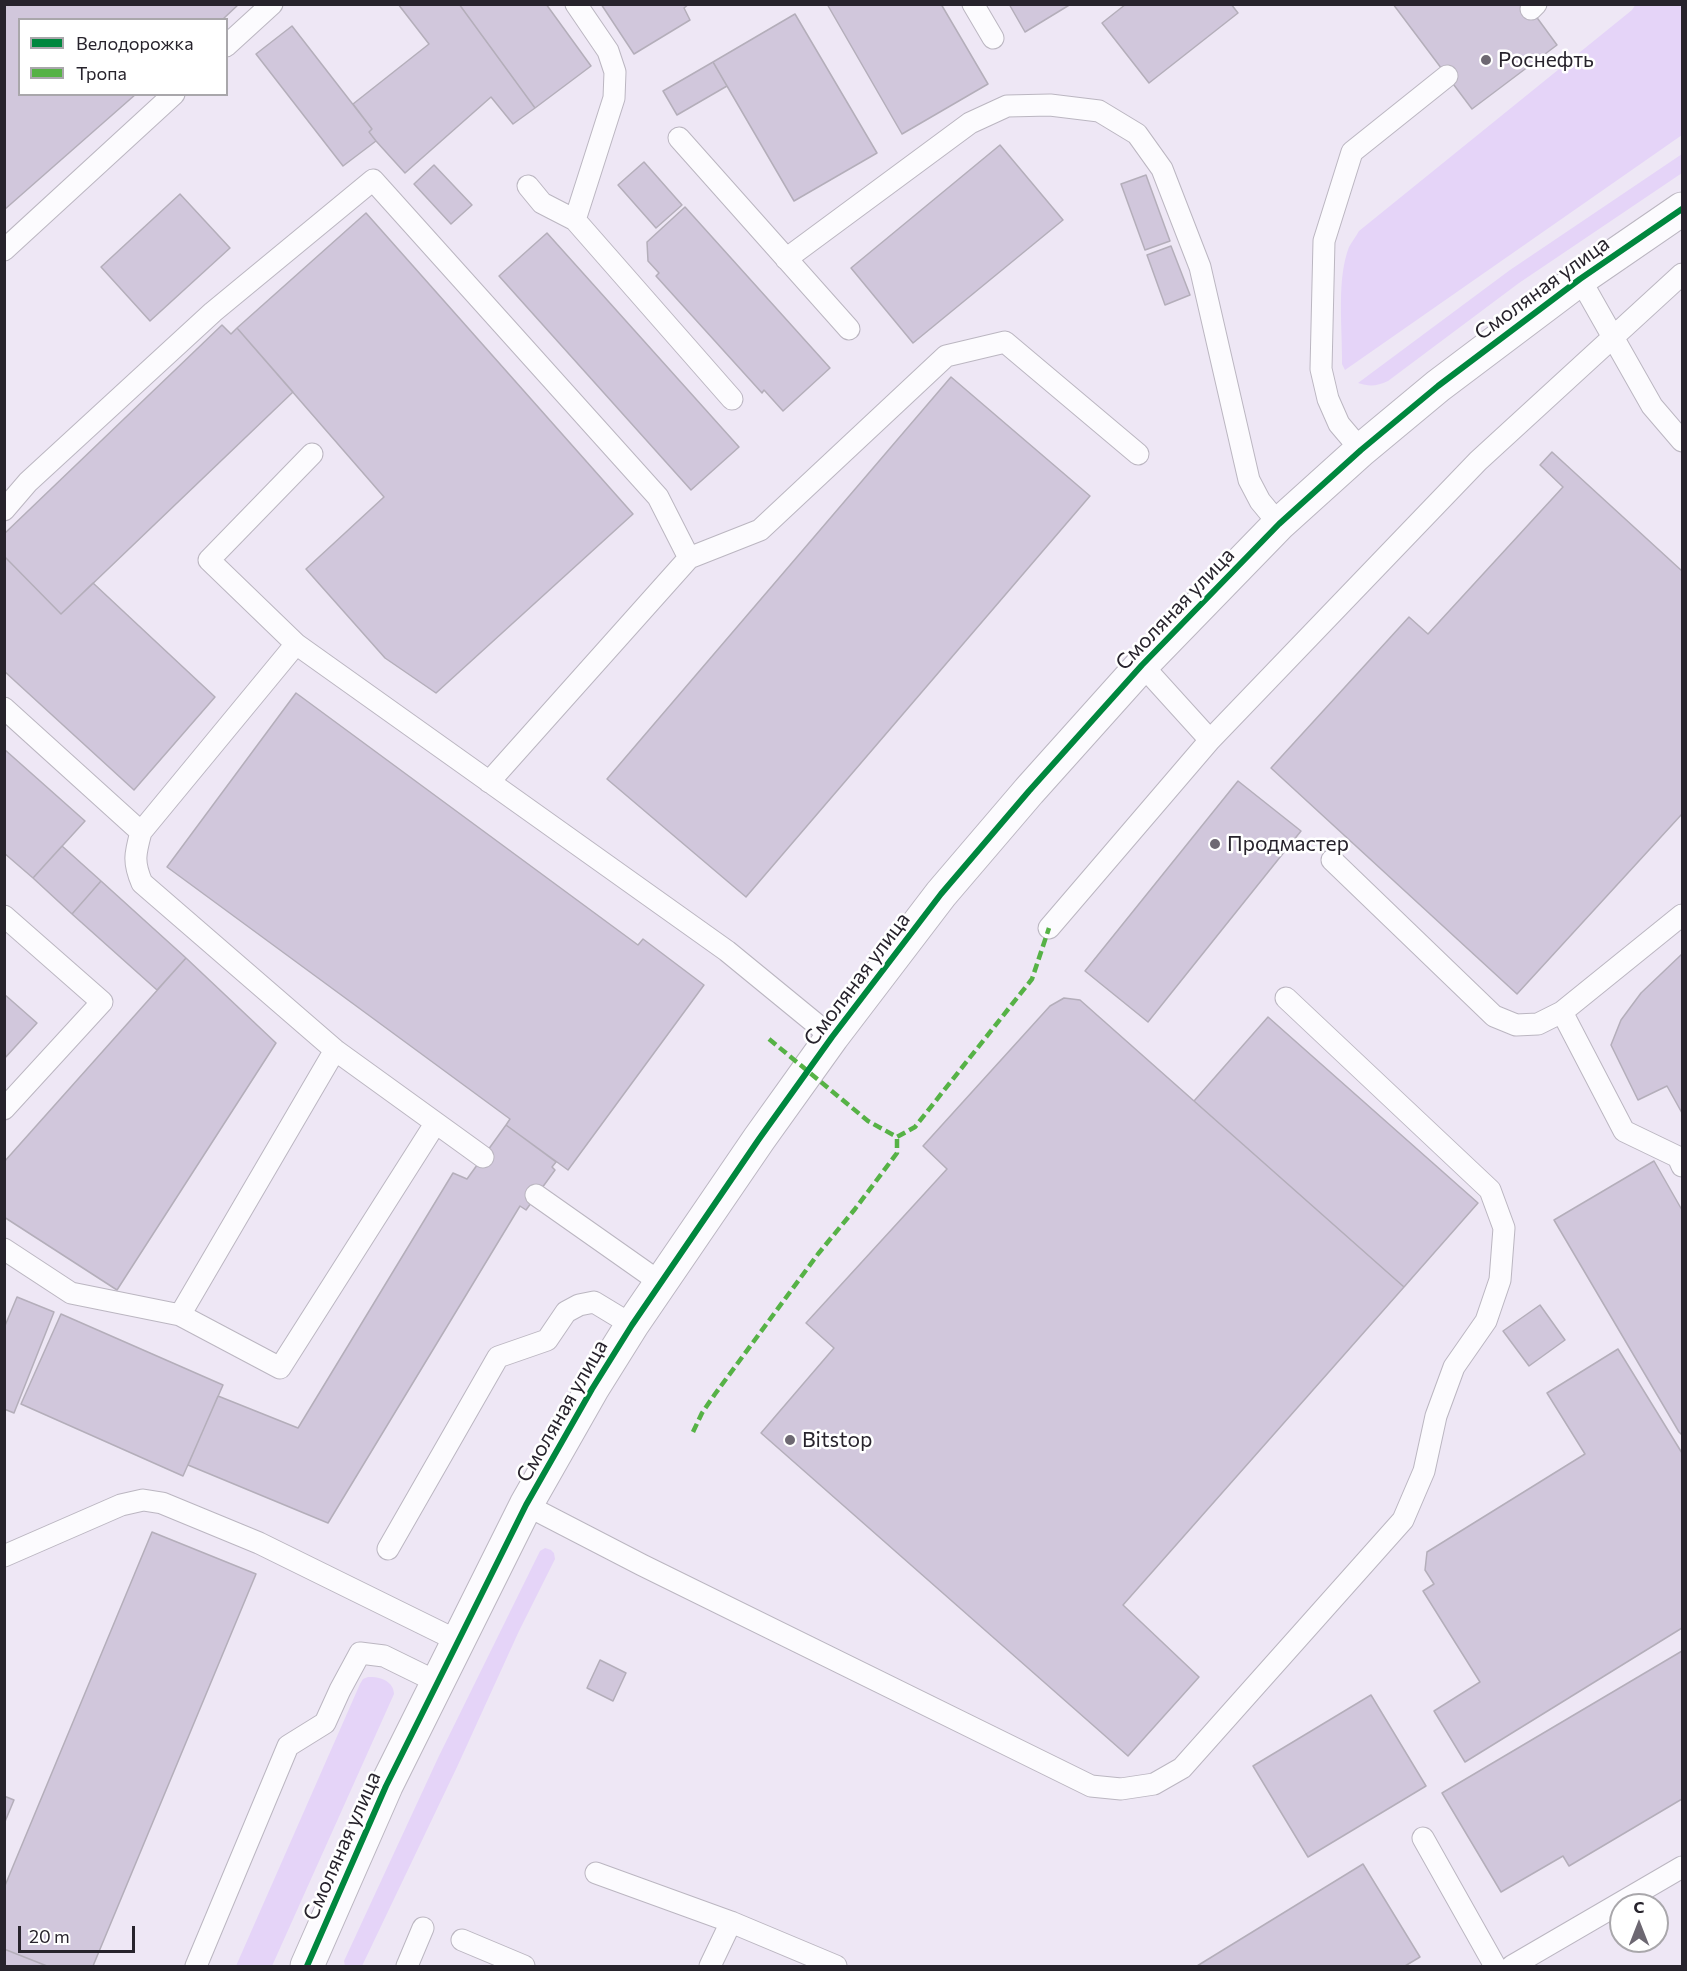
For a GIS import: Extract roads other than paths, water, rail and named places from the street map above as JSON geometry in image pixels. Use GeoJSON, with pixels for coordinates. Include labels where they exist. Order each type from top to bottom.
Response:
{"type":"FeatureCollection","features":[{"type":"Feature","properties":{"kind":"street","name":"Смоляная улица"},"geometry":{"type":"LineString","coordinates":[[307,1966],[386,1786],[437,1682],[526,1505],[592,1389],[632,1325],[759,1139],[832,1037],[941,894],[1029,791],[1142,665],[1279,524],[1361,450],[1438,386],[1580,279],[1683,209]]}},
{"type":"Feature","properties":{"kind":"lane"},"geometry":{"type":"LineString","coordinates":[[228,44],[272,4]]}},
{"type":"Feature","properties":{"kind":"lane"},"geometry":{"type":"LineString","coordinates":[[575,220],[614,98],[615,72],[608,51],[576,4]]}},
{"type":"Feature","properties":{"kind":"lane"},"geometry":{"type":"LineString","coordinates":[[973,4],[993,38]]}},
{"type":"Feature","properties":{"kind":"lane"},"geometry":{"type":"LineString","coordinates":[[1361,450],[1339,424],[1328,399],[1321,369],[1324,241],[1352,153],[1447,76]]}},
{"type":"Feature","properties":{"kind":"lane"},"geometry":{"type":"LineString","coordinates":[[4,250],[172,96]]}},
{"type":"Feature","properties":{"kind":"lane"},"geometry":{"type":"LineString","coordinates":[[786,259],[970,123],[1007,106],[1050,105],[1100,111],[1137,134],[1162,170],[1200,267],[1249,480],[1260,501],[1279,524]]}},
{"type":"Feature","properties":{"kind":"lane"},"geometry":{"type":"LineString","coordinates":[[679,138],[849,329]]}},
{"type":"Feature","properties":{"kind":"lane"},"geometry":{"type":"LineString","coordinates":[[4,510],[28,482],[213,312],[373,180],[658,496],[689,558]]}},
{"type":"Feature","properties":{"kind":"lane"},"geometry":{"type":"LineString","coordinates":[[528,186],[542,203],[575,220],[732,399]]}},
{"type":"Feature","properties":{"kind":"lane"},"geometry":{"type":"LineString","coordinates":[[1049,928],[1210,740],[1478,461],[1683,274]]}},
{"type":"Feature","properties":{"kind":"lane"},"geometry":{"type":"LineString","coordinates":[[1580,279],[1652,406],[1683,441]]}},
{"type":"Feature","properties":{"kind":"lane"},"geometry":{"type":"LineString","coordinates":[[489,782],[689,558],[760,530],[946,356],[1005,342],[1138,454]]}},
{"type":"Feature","properties":{"kind":"lane"},"geometry":{"type":"LineString","coordinates":[[312,454],[209,560],[296,644],[727,951],[832,1037]]}},
{"type":"Feature","properties":{"kind":"lane"},"geometry":{"type":"LineString","coordinates":[[296,644],[141,832],[136,848],[135,867],[142,883],[335,1050],[483,1157]]}},
{"type":"Feature","properties":{"kind":"lane"},"geometry":{"type":"LineString","coordinates":[[1142,665],[1210,740]]}},
{"type":"Feature","properties":{"kind":"lane"},"geometry":{"type":"LineString","coordinates":[[4,708],[141,832]]}},
{"type":"Feature","properties":{"kind":"lane"},"geometry":{"type":"LineString","coordinates":[[1332,860],[1494,1016],[1516,1025],[1538,1024],[1562,1012],[1683,915]]}},
{"type":"Feature","properties":{"kind":"lane"},"geometry":{"type":"LineString","coordinates":[[4,916],[102,1002],[4,1109]]}},
{"type":"Feature","properties":{"kind":"lane"},"geometry":{"type":"LineString","coordinates":[[526,1505],[663,1576],[1091,1786],[1121,1789],[1154,1784],[1182,1768],[1402,1520],[1424,1471],[1436,1416],[1454,1367],[1486,1322],[1500,1280],[1504,1228],[1490,1191],[1286,998]]}},
{"type":"Feature","properties":{"kind":"lane"},"geometry":{"type":"LineString","coordinates":[[1562,1012],[1624,1131],[1678,1157],[1683,1166]]}},
{"type":"Feature","properties":{"kind":"lane"},"geometry":{"type":"LineString","coordinates":[[180,1315],[335,1050]]}},
{"type":"Feature","properties":{"kind":"lane"},"geometry":{"type":"LineString","coordinates":[[4,1249],[71,1293],[180,1315],[280,1368],[435,1124]]}},
{"type":"Feature","properties":{"kind":"lane"},"geometry":{"type":"LineString","coordinates":[[536,1195],[661,1283]]}},
{"type":"Feature","properties":{"kind":"lane"},"geometry":{"type":"LineString","coordinates":[[388,1549],[498,1357],[547,1340],[566,1312],[579,1305],[594,1302],[632,1325]]}},
{"type":"Feature","properties":{"kind":"lane"},"geometry":{"type":"LineString","coordinates":[[4,1556],[121,1504],[143,1500],[162,1503],[259,1543],[458,1641]]}},
{"type":"Feature","properties":{"kind":"lane"},"geometry":{"type":"LineString","coordinates":[[196,1966],[288,1746],[325,1724],[360,1653],[384,1656],[437,1682]]}},
{"type":"Feature","properties":{"kind":"lane"},"geometry":{"type":"LineString","coordinates":[[1423,1838],[1495,1966]]}},
{"type":"Feature","properties":{"kind":"lane"},"geometry":{"type":"LineString","coordinates":[[1512,1966],[1683,1867]]}},
{"type":"Feature","properties":{"kind":"lane"},"geometry":{"type":"LineString","coordinates":[[596,1873],[731,1922],[836,1966]]}},
{"type":"Feature","properties":{"kind":"lane"},"geometry":{"type":"LineString","coordinates":[[710,1966],[731,1922]]}},
{"type":"Feature","properties":{"kind":"lane"},"geometry":{"type":"LineString","coordinates":[[406,1966],[423,1928]]}},
{"type":"Feature","properties":{"kind":"lane"},"geometry":{"type":"LineString","coordinates":[[462,1941],[524,1966]]}},
{"type":"Feature","properties":{"kind":"place","name":"Роснефть"},"geometry":{"type":"Point","coordinates":[1486,60]}},
{"type":"Feature","properties":{"kind":"place","name":"Продмастер"},"geometry":{"type":"Point","coordinates":[1215,844]}},
{"type":"Feature","properties":{"kind":"place","name":"Bitstop"},"geometry":{"type":"Point","coordinates":[790,1440]}}]}
